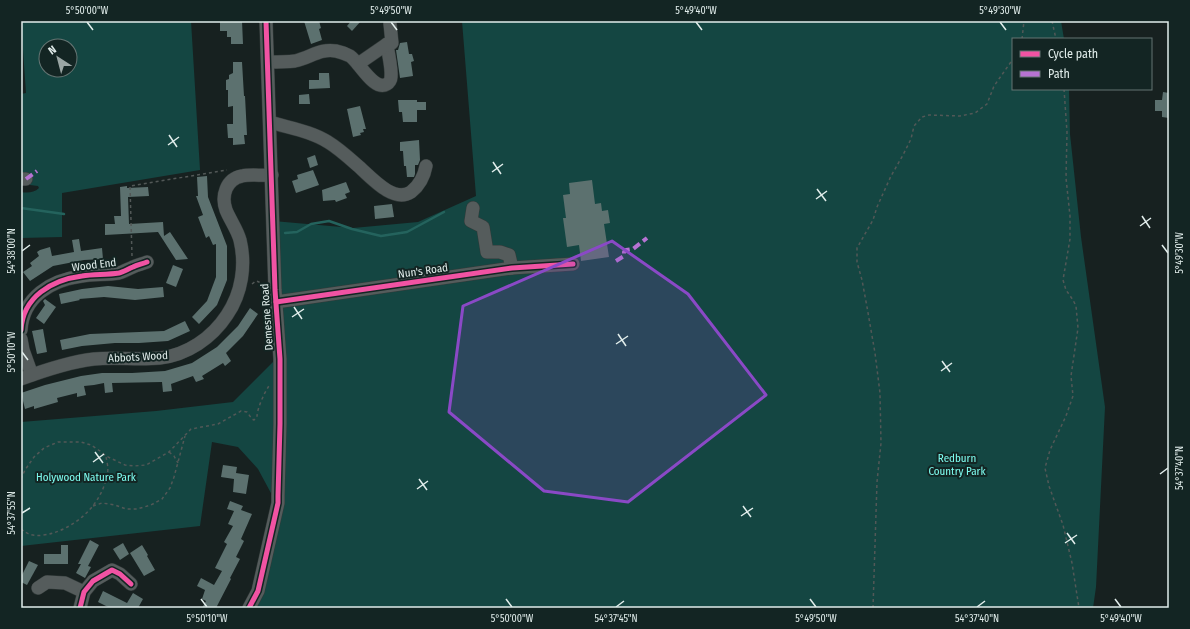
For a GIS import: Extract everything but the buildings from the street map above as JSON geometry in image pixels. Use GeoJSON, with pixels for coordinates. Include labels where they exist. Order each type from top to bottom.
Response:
{"type":"FeatureCollection","features":[{"type":"Feature","properties":{"kind":"street","name":"Demesne Road"},"geometry":{"type":"LineString","coordinates":[[249,608],[258,591],[278,503],[280,359],[276,296],[266,21]]}},
{"type":"Feature","properties":{"kind":"street"},"geometry":{"type":"LineString","coordinates":[[358,64],[387,44],[392,43],[390,21]]}},
{"type":"Feature","properties":{"kind":"street"},"geometry":{"type":"LineString","coordinates":[[268,62],[296,61],[319,52],[330,50],[351,56],[369,78],[377,85],[383,86],[390,81],[391,75],[387,44]]}},
{"type":"Feature","properties":{"kind":"street"},"geometry":{"type":"LineString","coordinates":[[270,122],[317,136],[328,142],[378,183],[395,194],[408,194],[415,189],[424,176],[426,166]]}},
{"type":"Feature","properties":{"kind":"street","name":"Abbots Wood"},"geometry":{"type":"LineString","coordinates":[[26,377],[70,364],[94,359],[159,358],[179,353],[198,344],[214,331],[228,315],[239,291],[242,270],[242,249],[236,229],[226,210],[224,193],[229,184],[242,176],[272,175]]}},
{"type":"Feature","properties":{"kind":"street"},"geometry":{"type":"LineString","coordinates":[[473,208],[471,221],[483,227],[487,252],[500,252],[509,255],[512,268]]}},
{"type":"Feature","properties":{"kind":"street","name":"Wood End"},"geometry":{"type":"LineString","coordinates":[[21,330],[23,319],[29,306],[48,286],[60,280],[81,276],[120,273],[147,262]]}},
{"type":"Feature","properties":{"kind":"street","name":"Nun's Road"},"geometry":{"type":"LineString","coordinates":[[276,296],[512,268],[573,264]]}},
{"type":"Feature","properties":{"kind":"street"},"geometry":{"type":"LineString","coordinates":[[21,339],[26,377]]}},
{"type":"Feature","properties":{"kind":"street"},"geometry":{"type":"LineString","coordinates":[[80,608],[84,592],[93,581],[112,570],[120,574],[131,584]]}},
{"type":"Feature","properties":{"kind":"street"},"geometry":{"type":"LineString","coordinates":[[38,588],[46,582],[65,583],[84,592]]}},
{"type":"Feature","properties":{"kind":"path"},"geometry":{"type":"LineString","coordinates":[[1022,38],[1024,21]]}},
{"type":"Feature","properties":{"kind":"path"},"geometry":{"type":"LineString","coordinates":[[1052,21],[1056,38]]}},
{"type":"Feature","properties":{"kind":"path"},"geometry":{"type":"LineString","coordinates":[[873,608],[877,482],[881,443],[880,393],[869,314],[862,280],[856,262],[857,248],[873,220],[877,207],[891,176],[911,139],[914,126],[922,117],[929,114],[960,116],[975,113],[987,104],[994,86],[1012,60]]}},
{"type":"Feature","properties":{"kind":"path"},"geometry":{"type":"LineString","coordinates":[[1064,90],[1067,132],[1066,178],[1070,216],[1070,239],[1063,280],[1066,290],[1076,306],[1078,328],[1071,376],[1073,396],[1066,416],[1050,450],[1045,468],[1049,486],[1063,525],[1072,564],[1079,608]]}},
{"type":"Feature","properties":{"kind":"path"},"geometry":{"type":"LineString","coordinates":[[132,267],[130,186],[228,170]]}},
{"type":"Feature","properties":{"kind":"path"},"geometry":{"type":"LineString","coordinates":[[239,291],[248,292],[251,285],[256,281],[276,296]]}},
{"type":"Feature","properties":{"kind":"path"},"geometry":{"type":"LineString","coordinates":[[21,479],[34,457],[44,448],[58,442],[81,442],[91,445],[106,456],[125,465],[146,465],[169,452],[191,429],[218,424],[241,411],[247,412],[254,420],[257,417],[257,412],[264,394],[274,378],[280,378]]}},
{"type":"Feature","properties":{"kind":"path"},"geometry":{"type":"LineString","coordinates":[[93,506],[102,503],[126,509],[137,509],[151,505],[162,499],[170,488],[185,434]]}},
{"type":"Feature","properties":{"kind":"path"},"geometry":{"type":"LineString","coordinates":[[169,452],[174,456],[178,463]]}},
{"type":"Feature","properties":{"kind":"path"},"geometry":{"type":"LineString","coordinates":[[21,529],[30,535],[45,536],[63,530],[74,524],[86,514],[93,506],[103,488],[108,474],[106,456]]}},
{"type":"Feature","properties":{"kind":"highlighted area"},"geometry":{"type":"Polygon","coordinates":[[[612,241],[688,294],[766,395],[628,502],[544,491],[449,412],[463,306],[612,241]]]}},
{"type":"Feature","properties":{"kind":"green space"},"geometry":{"type":"Polygon","coordinates":[[[21,21],[191,21],[200,170],[62,193],[62,237],[21,238],[21,192],[35,191],[39,188],[38,186],[30,185],[29,173],[21,174],[21,94],[26,93],[21,21]]]}},
{"type":"Feature","properties":{"kind":"green space","name":"Redburn Country Park"},"geometry":{"type":"Polygon","coordinates":[[[462,21],[1061,21],[1064,38],[1012,38],[1012,90],[1069,90],[1070,134],[1081,237],[1105,407],[1096,587],[1093,608],[249,608],[278,503],[273,221],[353,228],[418,222],[476,196],[462,21]]]}},
{"type":"Feature","properties":{"kind":"green space","name":"Holywood Nature Park"},"geometry":{"type":"Polygon","coordinates":[[[274,361],[272,495],[258,469],[238,447],[212,442],[200,526],[21,546],[21,422],[156,411],[233,402],[274,361]]]}},
{"type":"Feature","properties":{"kind":"waterway"},"geometry":{"type":"LineString","coordinates":[[21,208],[64,214]]}},
{"type":"Feature","properties":{"kind":"waterway"},"geometry":{"type":"LineString","coordinates":[[285,233],[297,232],[311,224],[329,221],[352,229],[381,236],[407,232],[444,212]]}},
{"type":"Feature","properties":{"kind":"marked path"},"geometry":{"type":"LineString","coordinates":[[26,179],[37,171]]}},
{"type":"Feature","properties":{"kind":"marked path"},"geometry":{"type":"LineString","coordinates":[[616,261],[624,256],[624,252],[626,250],[633,249],[647,238]]}},
{"type":"Feature","properties":{"kind":"cycle path"},"geometry":{"type":"LineString","coordinates":[[249,608],[258,591],[278,503],[280,359],[275,290],[266,21]]}},
{"type":"Feature","properties":{"kind":"cycle path"},"geometry":{"type":"LineString","coordinates":[[21,330],[23,318],[27,308],[33,299],[50,286],[71,278],[87,275],[119,273],[147,262]]}},
{"type":"Feature","properties":{"kind":"cycle path"},"geometry":{"type":"LineString","coordinates":[[276,302],[512,268],[573,264]]}},
{"type":"Feature","properties":{"kind":"cycle path"},"geometry":{"type":"LineString","coordinates":[[80,608],[84,592],[93,581],[112,570],[120,574],[131,584]]}}]}
